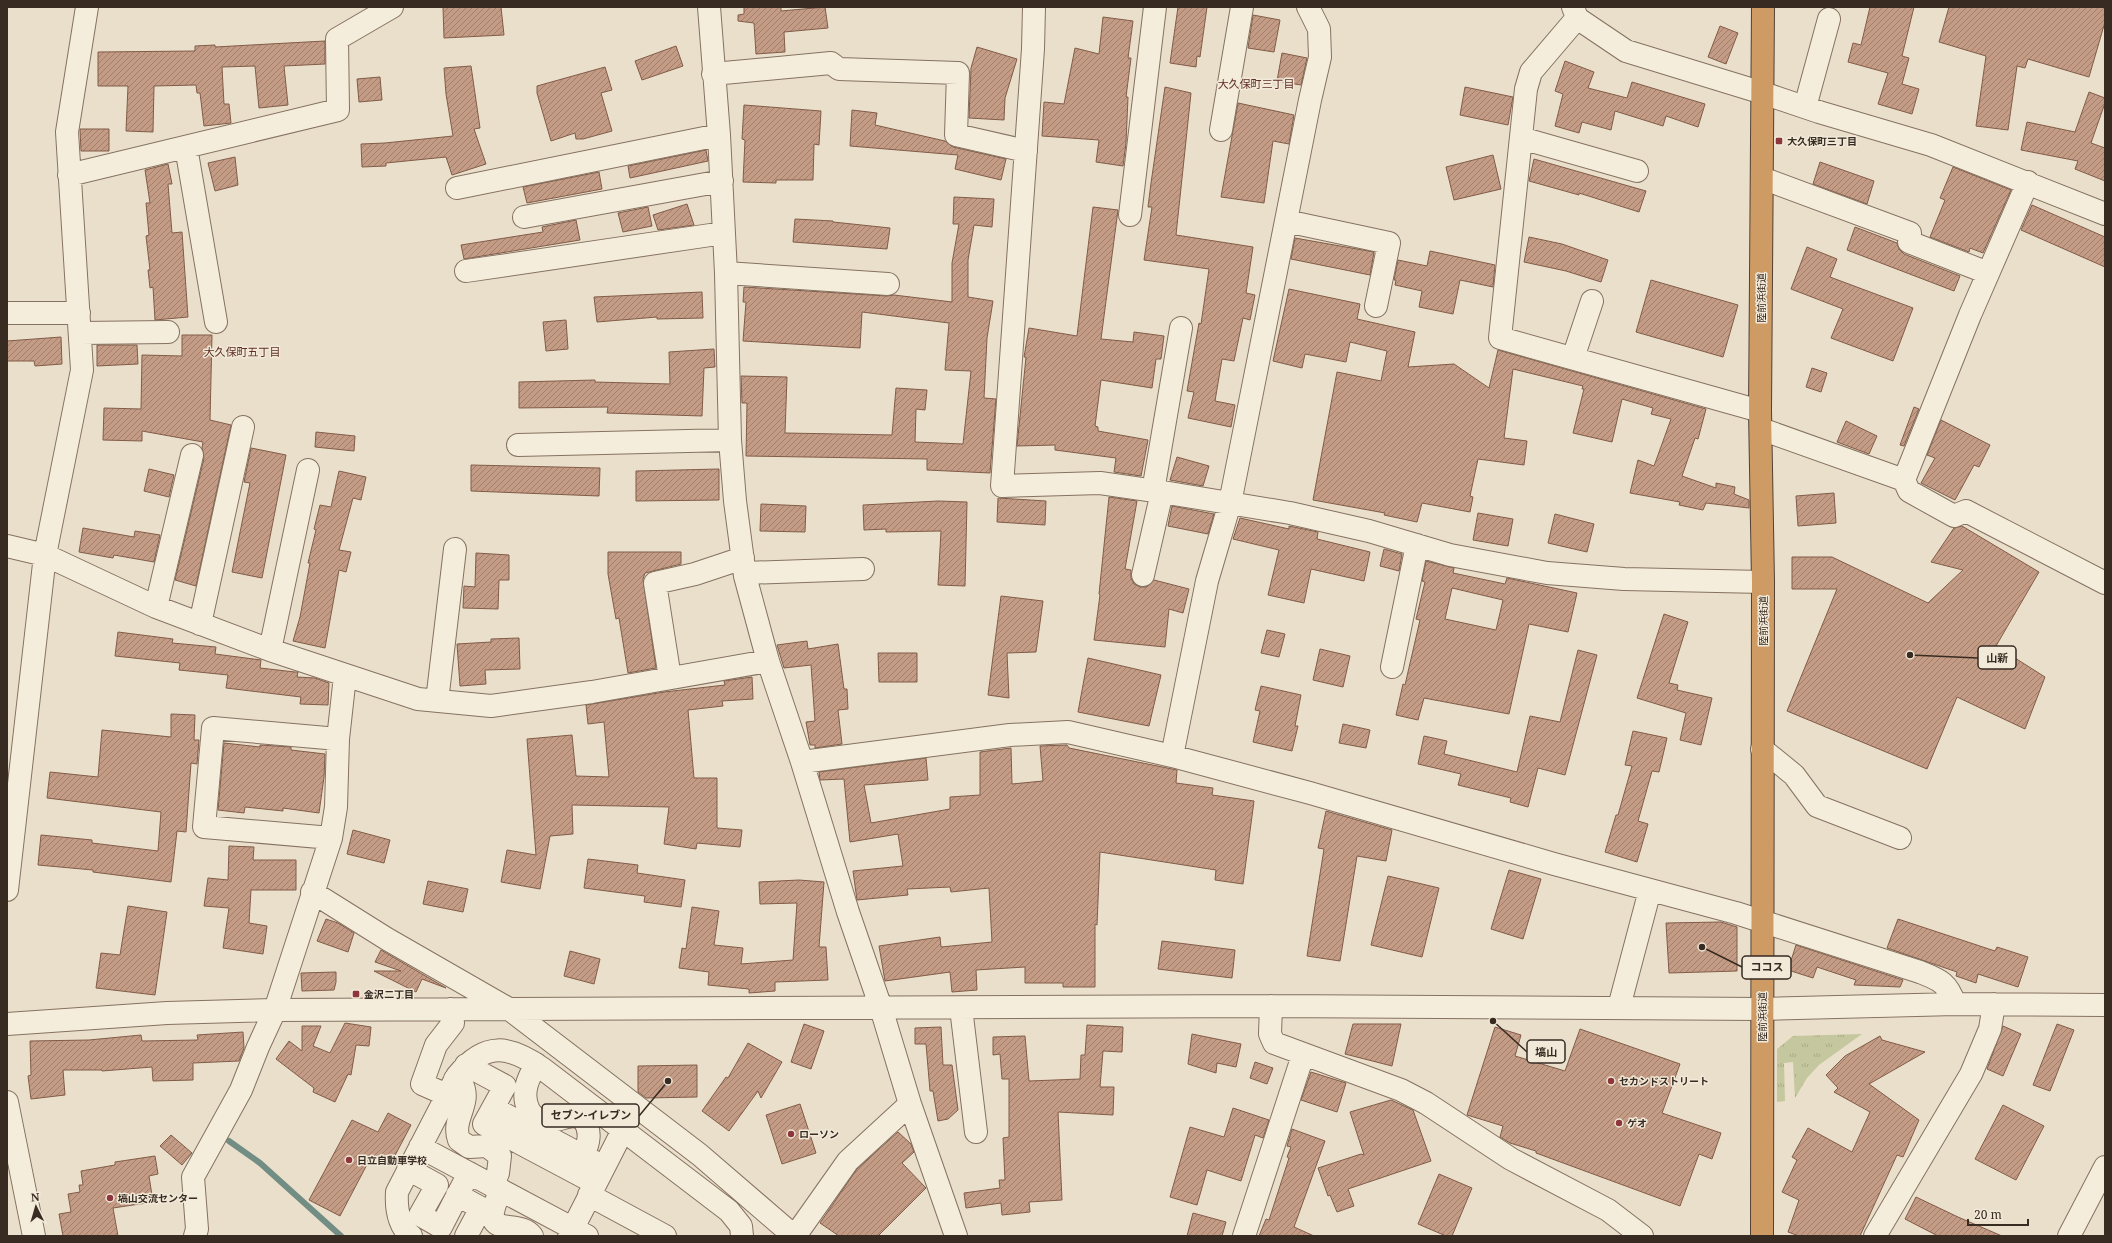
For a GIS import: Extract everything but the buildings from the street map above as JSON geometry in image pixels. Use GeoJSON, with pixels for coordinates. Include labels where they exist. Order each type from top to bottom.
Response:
{"type":"FeatureCollection","features":[{"type":"Feature","properties":{"kind":"highway","name":"陸前浜街道"},"geometry":{"type":"LineString","coordinates":[[1762,1236],[1763,582],[1760,420],[1763,7]]}},
{"type":"Feature","properties":{"kind":"street"},"geometry":{"type":"LineString","coordinates":[[7,890],[44,555],[82,370],[67,132],[87,7]]}},
{"type":"Feature","properties":{"kind":"street"},"geometry":{"type":"LineString","coordinates":[[69,175],[338,110],[337,39],[392,7]]}},
{"type":"Feature","properties":{"kind":"street"},"geometry":{"type":"LineString","coordinates":[[709,7],[713,74],[720,135],[726,273],[730,440],[735,501],[744,565],[768,661],[802,762],[848,912],[881,1008],[910,1104],[956,1236]]}},
{"type":"Feature","properties":{"kind":"street"},"geometry":{"type":"LineString","coordinates":[[1034,7],[1026,150],[1002,486],[1100,483],[1158,491],[1290,513],[1370,531],[1450,555],[1547,573],[1624,579],[1763,582]]}},
{"type":"Feature","properties":{"kind":"street"},"geometry":{"type":"LineString","coordinates":[[1130,215],[1155,7]]}},
{"type":"Feature","properties":{"kind":"street"},"geometry":{"type":"LineString","coordinates":[[1222,130],[1242,7]]}},
{"type":"Feature","properties":{"kind":"street"},"geometry":{"type":"LineString","coordinates":[[1308,7],[1319,30]]}},
{"type":"Feature","properties":{"kind":"street"},"geometry":{"type":"LineString","coordinates":[[1172,756],[1207,581],[1230,503],[1320,57],[1319,30],[1322,7]]}},
{"type":"Feature","properties":{"kind":"street"},"geometry":{"type":"LineString","coordinates":[[2105,214],[2028,182],[1931,145],[1626,51],[1575,13],[1531,72],[1526,89],[1500,338],[1574,358],[1760,420],[1904,480],[1909,491],[1954,516],[1966,511],[2105,583]]}},
{"type":"Feature","properties":{"kind":"street"},"geometry":{"type":"LineString","coordinates":[[1805,107],[1829,19]]}},
{"type":"Feature","properties":{"kind":"street"},"geometry":{"type":"LineString","coordinates":[[713,74],[831,62],[839,70],[958,73],[956,135],[1026,150]]}},
{"type":"Feature","properties":{"kind":"street"},"geometry":{"type":"LineString","coordinates":[[457,188],[720,135]]}},
{"type":"Feature","properties":{"kind":"street"},"geometry":{"type":"LineString","coordinates":[[1521,138],[1637,171]]}},
{"type":"Feature","properties":{"kind":"street"},"geometry":{"type":"LineString","coordinates":[[186,147],[216,322]]}},
{"type":"Feature","properties":{"kind":"street"},"geometry":{"type":"LineString","coordinates":[[1762,178],[1910,233],[1909,242],[1988,273]]}},
{"type":"Feature","properties":{"kind":"street"},"geometry":{"type":"LineString","coordinates":[[524,217],[722,181]]}},
{"type":"Feature","properties":{"kind":"street"},"geometry":{"type":"LineString","coordinates":[[1904,480],[1988,273],[2028,182]]}},
{"type":"Feature","properties":{"kind":"street"},"geometry":{"type":"LineString","coordinates":[[1286,221],[1389,243],[1376,306]]}},
{"type":"Feature","properties":{"kind":"street"},"geometry":{"type":"LineString","coordinates":[[466,271],[724,233]]}},
{"type":"Feature","properties":{"kind":"street"},"geometry":{"type":"LineString","coordinates":[[726,273],[888,284]]}},
{"type":"Feature","properties":{"kind":"street"},"geometry":{"type":"LineString","coordinates":[[1574,358],[1592,301]]}},
{"type":"Feature","properties":{"kind":"street"},"geometry":{"type":"LineString","coordinates":[[7,313],[79,323],[168,332]]}},
{"type":"Feature","properties":{"kind":"street"},"geometry":{"type":"LineString","coordinates":[[1144,574],[1158,491],[1181,328]]}},
{"type":"Feature","properties":{"kind":"street"},"geometry":{"type":"LineString","coordinates":[[200,624],[243,427]]}},
{"type":"Feature","properties":{"kind":"street"},"geometry":{"type":"LineString","coordinates":[[518,444],[730,440]]}},
{"type":"Feature","properties":{"kind":"street"},"geometry":{"type":"LineString","coordinates":[[156,607],[192,455]]}},
{"type":"Feature","properties":{"kind":"street"},"geometry":{"type":"LineString","coordinates":[[270,650],[308,470]]}},
{"type":"Feature","properties":{"kind":"street"},"geometry":{"type":"LineString","coordinates":[[1392,668],[1417,545]]}},
{"type":"Feature","properties":{"kind":"street"},"geometry":{"type":"LineString","coordinates":[[7,546],[44,555],[156,607],[200,624],[345,676],[418,699],[491,706],[768,661]]}},
{"type":"Feature","properties":{"kind":"street"},"geometry":{"type":"LineString","coordinates":[[437,701],[455,549]]}},
{"type":"Feature","properties":{"kind":"street"},"geometry":{"type":"LineString","coordinates":[[670,678],[655,583],[744,565],[863,569]]}},
{"type":"Feature","properties":{"kind":"street"},"geometry":{"type":"LineString","coordinates":[[195,1236],[197,1229],[193,1178],[241,1090],[258,1046],[275,1010],[330,838],[336,807],[338,739],[345,676]]}},
{"type":"Feature","properties":{"kind":"street"},"geometry":{"type":"LineString","coordinates":[[330,838],[204,826],[213,728],[338,739]]}},
{"type":"Feature","properties":{"kind":"street"},"geometry":{"type":"LineString","coordinates":[[802,762],[1010,735],[1068,732],[1172,756],[1310,793],[1554,864],[1762,921],[1920,972],[1941,981],[1949,989],[1955,1004]]}},
{"type":"Feature","properties":{"kind":"street"},"geometry":{"type":"LineString","coordinates":[[1762,749],[1794,775],[1817,806],[1900,838]]}},
{"type":"Feature","properties":{"kind":"street"},"geometry":{"type":"LineString","coordinates":[[1619,1007],[1650,890]]}},
{"type":"Feature","properties":{"kind":"street"},"geometry":{"type":"LineString","coordinates":[[312,892],[387,939],[509,1009],[700,1155],[795,1236],[848,1161],[910,1104]]}},
{"type":"Feature","properties":{"kind":"street"},"geometry":{"type":"LineString","coordinates":[[7,1024],[168,1013],[275,1010],[1271,1006],[1762,1009],[1955,1004],[2105,1005]]}},
{"type":"Feature","properties":{"kind":"street"},"geometry":{"type":"LineString","coordinates":[[1875,1236],[1972,1074],[1990,1029],[1994,1004]]}},
{"type":"Feature","properties":{"kind":"street"},"geometry":{"type":"LineString","coordinates":[[1271,1006],[1270,1034],[1274,1043],[1303,1055],[1402,1090],[1511,1159],[1608,1210],[1642,1236]]}},
{"type":"Feature","properties":{"kind":"street"},"geometry":{"type":"LineString","coordinates":[[961,1008],[976,1132]]}},
{"type":"Feature","properties":{"kind":"street"},"geometry":{"type":"LineString","coordinates":[[451,1009],[453,1023],[436,1045],[422,1084],[456,1080],[505,1086],[484,1124],[596,1182],[665,1236]]}},
{"type":"Feature","properties":{"kind":"street"},"geometry":{"type":"LineString","coordinates":[[411,1236],[402,1225],[396,1204],[397,1192],[456,1080],[478,1054],[500,1049],[525,1056],[729,1211],[741,1226],[742,1236]]}},
{"type":"Feature","properties":{"kind":"street"},"geometry":{"type":"LineString","coordinates":[[1244,1236],[1303,1055]]}},
{"type":"Feature","properties":{"kind":"street"},"geometry":{"type":"LineString","coordinates":[[536,1064],[527,1084],[525,1095],[528,1109],[534,1117],[540,1120],[549,1121],[571,1115],[583,1119],[590,1135],[582,1156]]}},
{"type":"Feature","properties":{"kind":"street"},"geometry":{"type":"LineString","coordinates":[[456,1080],[462,1084],[465,1097],[456,1128],[458,1140],[469,1147],[488,1146],[500,1156],[493,1214],[496,1223],[503,1228],[523,1229],[532,1236]]}},
{"type":"Feature","properties":{"kind":"street"},"geometry":{"type":"LineString","coordinates":[[7,1102],[34,1236]]}},
{"type":"Feature","properties":{"kind":"street"},"geometry":{"type":"LineString","coordinates":[[492,1108],[582,1156],[596,1182]]}},
{"type":"Feature","properties":{"kind":"street"},"geometry":{"type":"LineString","coordinates":[[420,1147],[497,1188],[576,1233],[596,1182],[622,1130]]}},
{"type":"Feature","properties":{"kind":"street"},"geometry":{"type":"LineString","coordinates":[[2069,1236],[2105,1168]]}},
{"type":"Feature","properties":{"kind":"street"},"geometry":{"type":"LineString","coordinates":[[408,1169],[437,1185],[420,1215],[438,1231],[469,1173]]}},
{"type":"Feature","properties":{"kind":"street"},"geometry":{"type":"LineString","coordinates":[[457,1195],[481,1208],[466,1236]]}},
{"type":"Feature","properties":{"kind":"green space"},"geometry":{"type":"Polygon","coordinates":[[[1862,1034],[1819,1065],[1807,1078],[1795,1098],[1793,1062],[1784,1063],[1785,1101],[1777,1102],[1777,1049],[1793,1036],[1862,1034]]]}},
{"type":"Feature","properties":{"kind":"waterway"},"geometry":{"type":"LineString","coordinates":[[229,1141],[260,1163],[341,1236]]}},
{"type":"Feature","properties":{"kind":"place","name":"大久保町三丁目"},"geometry":{"type":"Point","coordinates":[1779,141]}},
{"type":"Feature","properties":{"kind":"place","name":"山新"},"geometry":{"type":"Point","coordinates":[1910,655]}},
{"type":"Feature","properties":{"kind":"place","name":"ココス"},"geometry":{"type":"Point","coordinates":[1702,947]}},
{"type":"Feature","properties":{"kind":"place","name":"金沢二丁目"},"geometry":{"type":"Point","coordinates":[356,994]}},
{"type":"Feature","properties":{"kind":"place","name":"塙山"},"geometry":{"type":"Point","coordinates":[1493,1021]}},
{"type":"Feature","properties":{"kind":"place","name":"セブン-イレブン"},"geometry":{"type":"Point","coordinates":[668,1081]}},
{"type":"Feature","properties":{"kind":"place","name":"セカンドストリート"},"geometry":{"type":"Point","coordinates":[1611,1081]}},
{"type":"Feature","properties":{"kind":"place","name":"ゲオ"},"geometry":{"type":"Point","coordinates":[1619,1123]}},
{"type":"Feature","properties":{"kind":"place","name":"ローソン"},"geometry":{"type":"Point","coordinates":[791,1134]}},
{"type":"Feature","properties":{"kind":"place","name":"日立自動車学校"},"geometry":{"type":"Point","coordinates":[349,1160]}},
{"type":"Feature","properties":{"kind":"place","name":"塙山交流センター"},"geometry":{"type":"Point","coordinates":[110,1198]}},
{"type":"Feature","properties":{"kind":"district","name":"大久保町三丁目"},"geometry":{"type":"Point","coordinates":[1256,83]}},
{"type":"Feature","properties":{"kind":"district","name":"大久保町五丁目"},"geometry":{"type":"Point","coordinates":[242,351]}}]}
